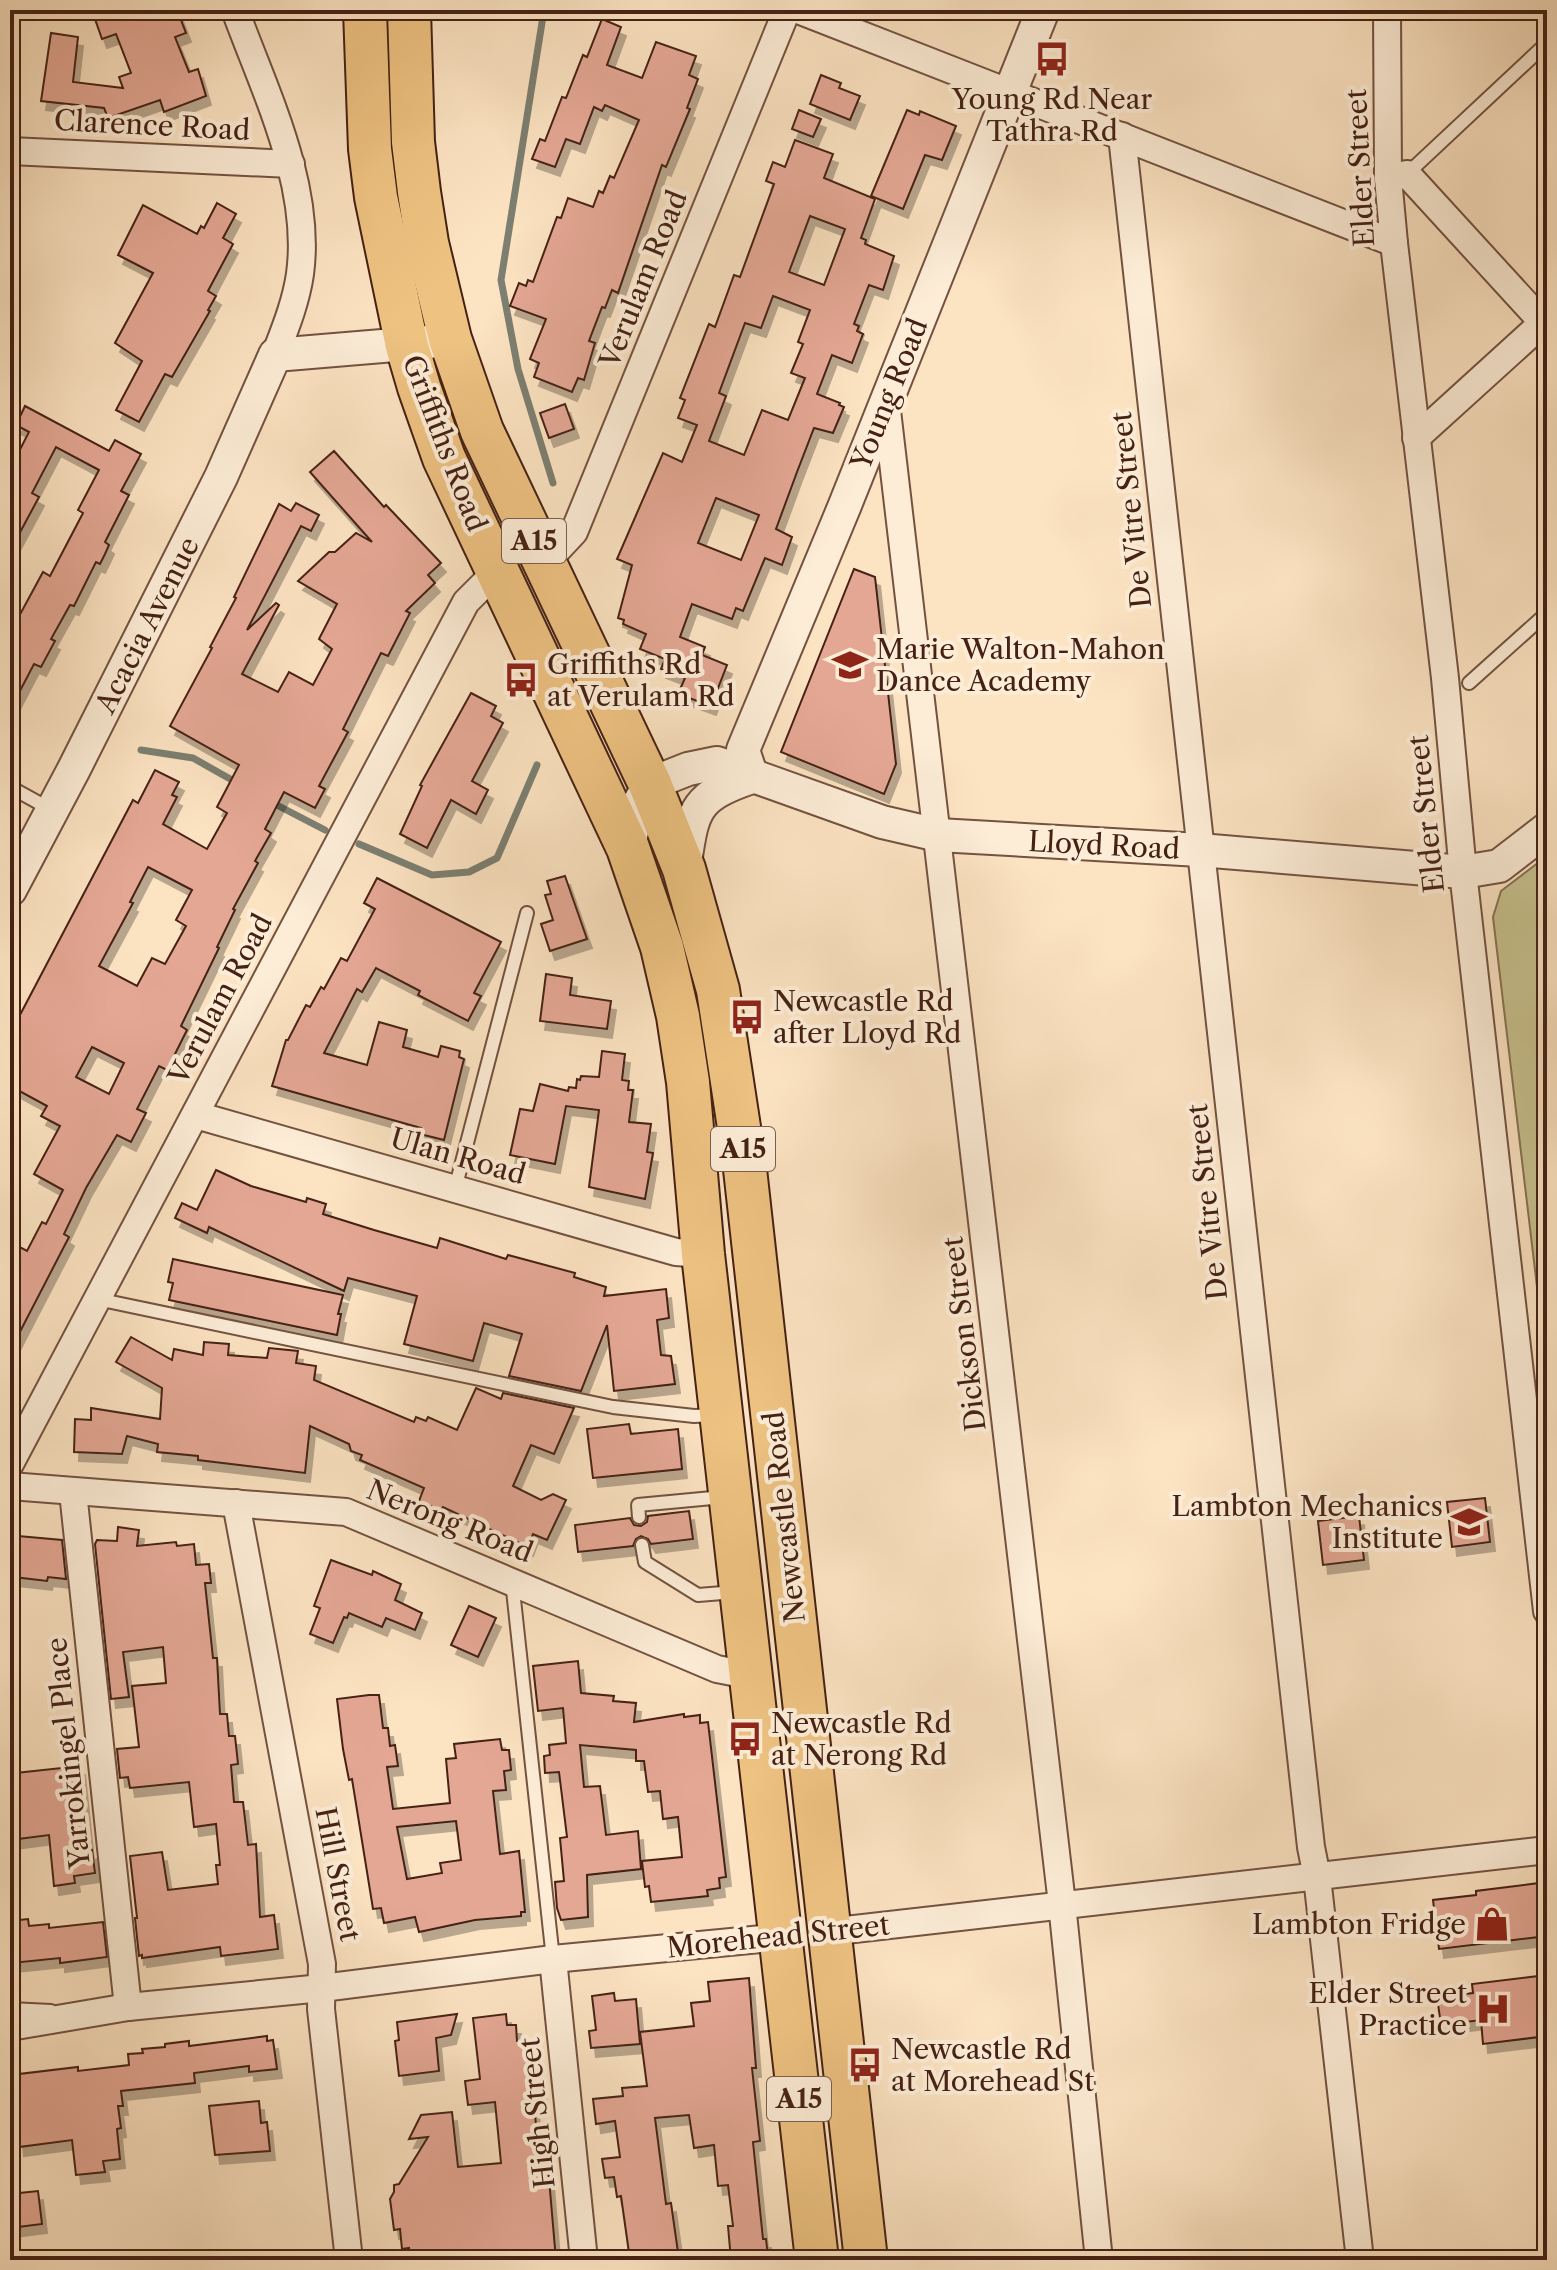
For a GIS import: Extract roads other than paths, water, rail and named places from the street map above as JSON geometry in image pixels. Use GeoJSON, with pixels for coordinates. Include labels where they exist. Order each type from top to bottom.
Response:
{"type":"FeatureCollection","features":[{"type":"Feature","properties":{"kind":"highway","name":"Griffiths Road"},"geometry":{"type":"LineString","coordinates":[[365,10],[370,149],[376,197],[407,346],[444,458],[628,848]]}},
{"type":"Feature","properties":{"kind":"highway","name":"Griffiths Road"},"geometry":{"type":"LineString","coordinates":[[409,10],[413,142],[419,192],[427,243],[450,339],[482,431],[650,784]]}},
{"type":"Feature","properties":{"kind":"highway","name":"Newcastle Road"},"geometry":{"type":"LineString","coordinates":[[650,784],[684,869],[718,990],[732,1070],[866,2260]]}},
{"type":"Feature","properties":{"kind":"highway","name":"Newcastle Road"},"geometry":{"type":"LineString","coordinates":[[628,848],[662,947],[678,1016],[688,1082],[703,1254],[817,2260]]}},
{"type":"Feature","properties":{"kind":"highway"},"geometry":{"type":"LineString","coordinates":[[753,1676],[802,1677]]}},
{"type":"Feature","properties":{"kind":"highway","name":"Morehead Street"},"geometry":{"type":"LineString","coordinates":[[782,1937],[828,1932]]}},
{"type":"Feature","properties":{"kind":"street","name":"Acacia Avenue"},"geometry":{"type":"LineString","coordinates":[[10,890],[221,477],[275,355],[296,295],[302,251],[301,205],[291,164],[235,10]]}},
{"type":"Feature","properties":{"kind":"street","name":"Verulam Road"},"geometry":{"type":"LineString","coordinates":[[544,564],[574,532],[787,10]]}},
{"type":"Feature","properties":{"kind":"street"},"geometry":{"type":"LineString","coordinates":[[798,10],[1394,243]]}},
{"type":"Feature","properties":{"kind":"street","name":"Young Road"},"geometry":{"type":"LineString","coordinates":[[752,777],[743,750],[1043,10]]}},
{"type":"Feature","properties":{"kind":"street","name":"Elder Street"},"geometry":{"type":"LineString","coordinates":[[1387,10],[1398,176],[1394,243],[1547,1611]]}},
{"type":"Feature","properties":{"kind":"street","name":"De Vitre Street"},"geometry":{"type":"LineString","coordinates":[[1122,136],[1311,1847],[1317,1877],[1360,2260]]}},
{"type":"Feature","properties":{"kind":"street","name":"Clarence Road"},"geometry":{"type":"LineString","coordinates":[[10,151],[291,164]]}},
{"type":"Feature","properties":{"kind":"street"},"geometry":{"type":"LineString","coordinates":[[1398,176],[1546,323],[1416,438]]}},
{"type":"Feature","properties":{"kind":"street"},"geometry":{"type":"LineString","coordinates":[[275,355],[407,346],[450,339]]}},
{"type":"Feature","properties":{"kind":"street","name":"Dickson Street"},"geometry":{"type":"LineString","coordinates":[[886,402],[1062,1904],[1099,2260]]}},
{"type":"Feature","properties":{"kind":"street","name":"Verulam Road"},"geometry":{"type":"LineString","coordinates":[[10,1464],[466,602],[497,571]]}},
{"type":"Feature","properties":{"kind":"street","name":"Lloyd Road"},"geometry":{"type":"LineString","coordinates":[[650,784],[688,769],[717,763],[882,822],[938,835],[1200,850],[1463,872],[1499,866],[1547,829]]}},
{"type":"Feature","properties":{"kind":"street"},"geometry":{"type":"LineString","coordinates":[[684,869],[694,813],[716,791],[752,777]]}},
{"type":"Feature","properties":{"kind":"street"},"geometry":{"type":"LineString","coordinates":[[628,848],[639,803],[650,784]]}},
{"type":"Feature","properties":{"kind":"street","name":"Ulan Road"},"geometry":{"type":"LineString","coordinates":[[196,1115],[676,1252],[703,1254]]}},
{"type":"Feature","properties":{"kind":"street","name":"Nerong Road"},"geometry":{"type":"LineString","coordinates":[[10,1486],[346,1512],[717,1669],[753,1676]]}},
{"type":"Feature","properties":{"kind":"street","name":"Yarrokingel Place"},"geometry":{"type":"LineString","coordinates":[[73,1492],[128,2007]]}},
{"type":"Feature","properties":{"kind":"street","name":"Hill Street"},"geometry":{"type":"LineString","coordinates":[[236,1503],[322,1964],[321,2009],[349,2260]]}},
{"type":"Feature","properties":{"kind":"street","name":"Morehead Street"},"geometry":{"type":"LineString","coordinates":[[828,1932],[1547,1850]]}},
{"type":"Feature","properties":{"kind":"street","name":"Morehead Street"},"geometry":{"type":"LineString","coordinates":[[10,2027],[128,2007],[322,1988],[553,1959],[782,1937]]}},
{"type":"Feature","properties":{"kind":"street","name":"High Street"},"geometry":{"type":"LineString","coordinates":[[553,1959],[584,2260]]}},
{"type":"Feature","properties":{"kind":"lane"},"geometry":{"type":"LineString","coordinates":[[1398,176],[1547,43]]}},
{"type":"Feature","properties":{"kind":"lane"},"geometry":{"type":"LineString","coordinates":[[1469,683],[1547,613]]}},
{"type":"Feature","properties":{"kind":"lane"},"geometry":{"type":"LineString","coordinates":[[10,787],[52,810]]}},
{"type":"Feature","properties":{"kind":"lane"},"geometry":{"type":"LineString","coordinates":[[455,1189],[527,913]]}},
{"type":"Feature","properties":{"kind":"lane"},"geometry":{"type":"LineString","coordinates":[[97,1299],[613,1407],[694,1416],[722,1415]]}},
{"type":"Feature","properties":{"kind":"lane"},"geometry":{"type":"LineString","coordinates":[[639,1517],[638,1505],[732,1496]]}},
{"type":"Feature","properties":{"kind":"lane"},"geometry":{"type":"LineString","coordinates":[[642,1545],[645,1562],[698,1595],[742,1592]]}},
{"type":"Feature","properties":{"kind":"lane"},"geometry":{"type":"LineString","coordinates":[[512,1581],[553,1959]]}},
{"type":"Feature","properties":{"kind":"lane"},"geometry":{"type":"LineString","coordinates":[[10,2009],[82,2014]]}},
{"type":"Feature","properties":{"kind":"waterway"},"geometry":{"type":"LineString","coordinates":[[544,10],[501,280],[518,369],[553,483]]}},
{"type":"Feature","properties":{"kind":"waterway"},"geometry":{"type":"LineString","coordinates":[[141,750],[193,758],[239,784]]}},
{"type":"Feature","properties":{"kind":"waterway"},"geometry":{"type":"LineString","coordinates":[[359,844],[432,875],[469,872],[497,858],[537,765]]}},
{"type":"Feature","properties":{"kind":"waterway"},"geometry":{"type":"LineString","coordinates":[[271,802],[325,830]]}},
{"type":"Feature","properties":{"kind":"place","name":"Young Rd Near Tathra Rd"},"geometry":{"type":"Point","coordinates":[1052,59]}},
{"type":"Feature","properties":{"kind":"place","name":"Marie Walton-Mahon Dance Academy"},"geometry":{"type":"Point","coordinates":[850,665]}},
{"type":"Feature","properties":{"kind":"place","name":"Griffiths Rd at Verulam Rd"},"geometry":{"type":"Point","coordinates":[521,680]}},
{"type":"Feature","properties":{"kind":"place","name":"Newcastle Rd after Lloyd Rd"},"geometry":{"type":"Point","coordinates":[747,1017]}},
{"type":"Feature","properties":{"kind":"place","name":"Lambton Mechanics Institute"},"geometry":{"type":"Point","coordinates":[1469,1522]}},
{"type":"Feature","properties":{"kind":"place","name":"Newcastle Rd at Nerong Rd"},"geometry":{"type":"Point","coordinates":[745,1739]}},
{"type":"Feature","properties":{"kind":"place","name":"Lambton Fridge"},"geometry":{"type":"Point","coordinates":[1492,1924]}},
{"type":"Feature","properties":{"kind":"place","name":"Elder Street Practice"},"geometry":{"type":"Point","coordinates":[1493,2009]}},
{"type":"Feature","properties":{"kind":"place","name":"Newcastle Rd at Morehead St"},"geometry":{"type":"Point","coordinates":[865,2065]}}]}
